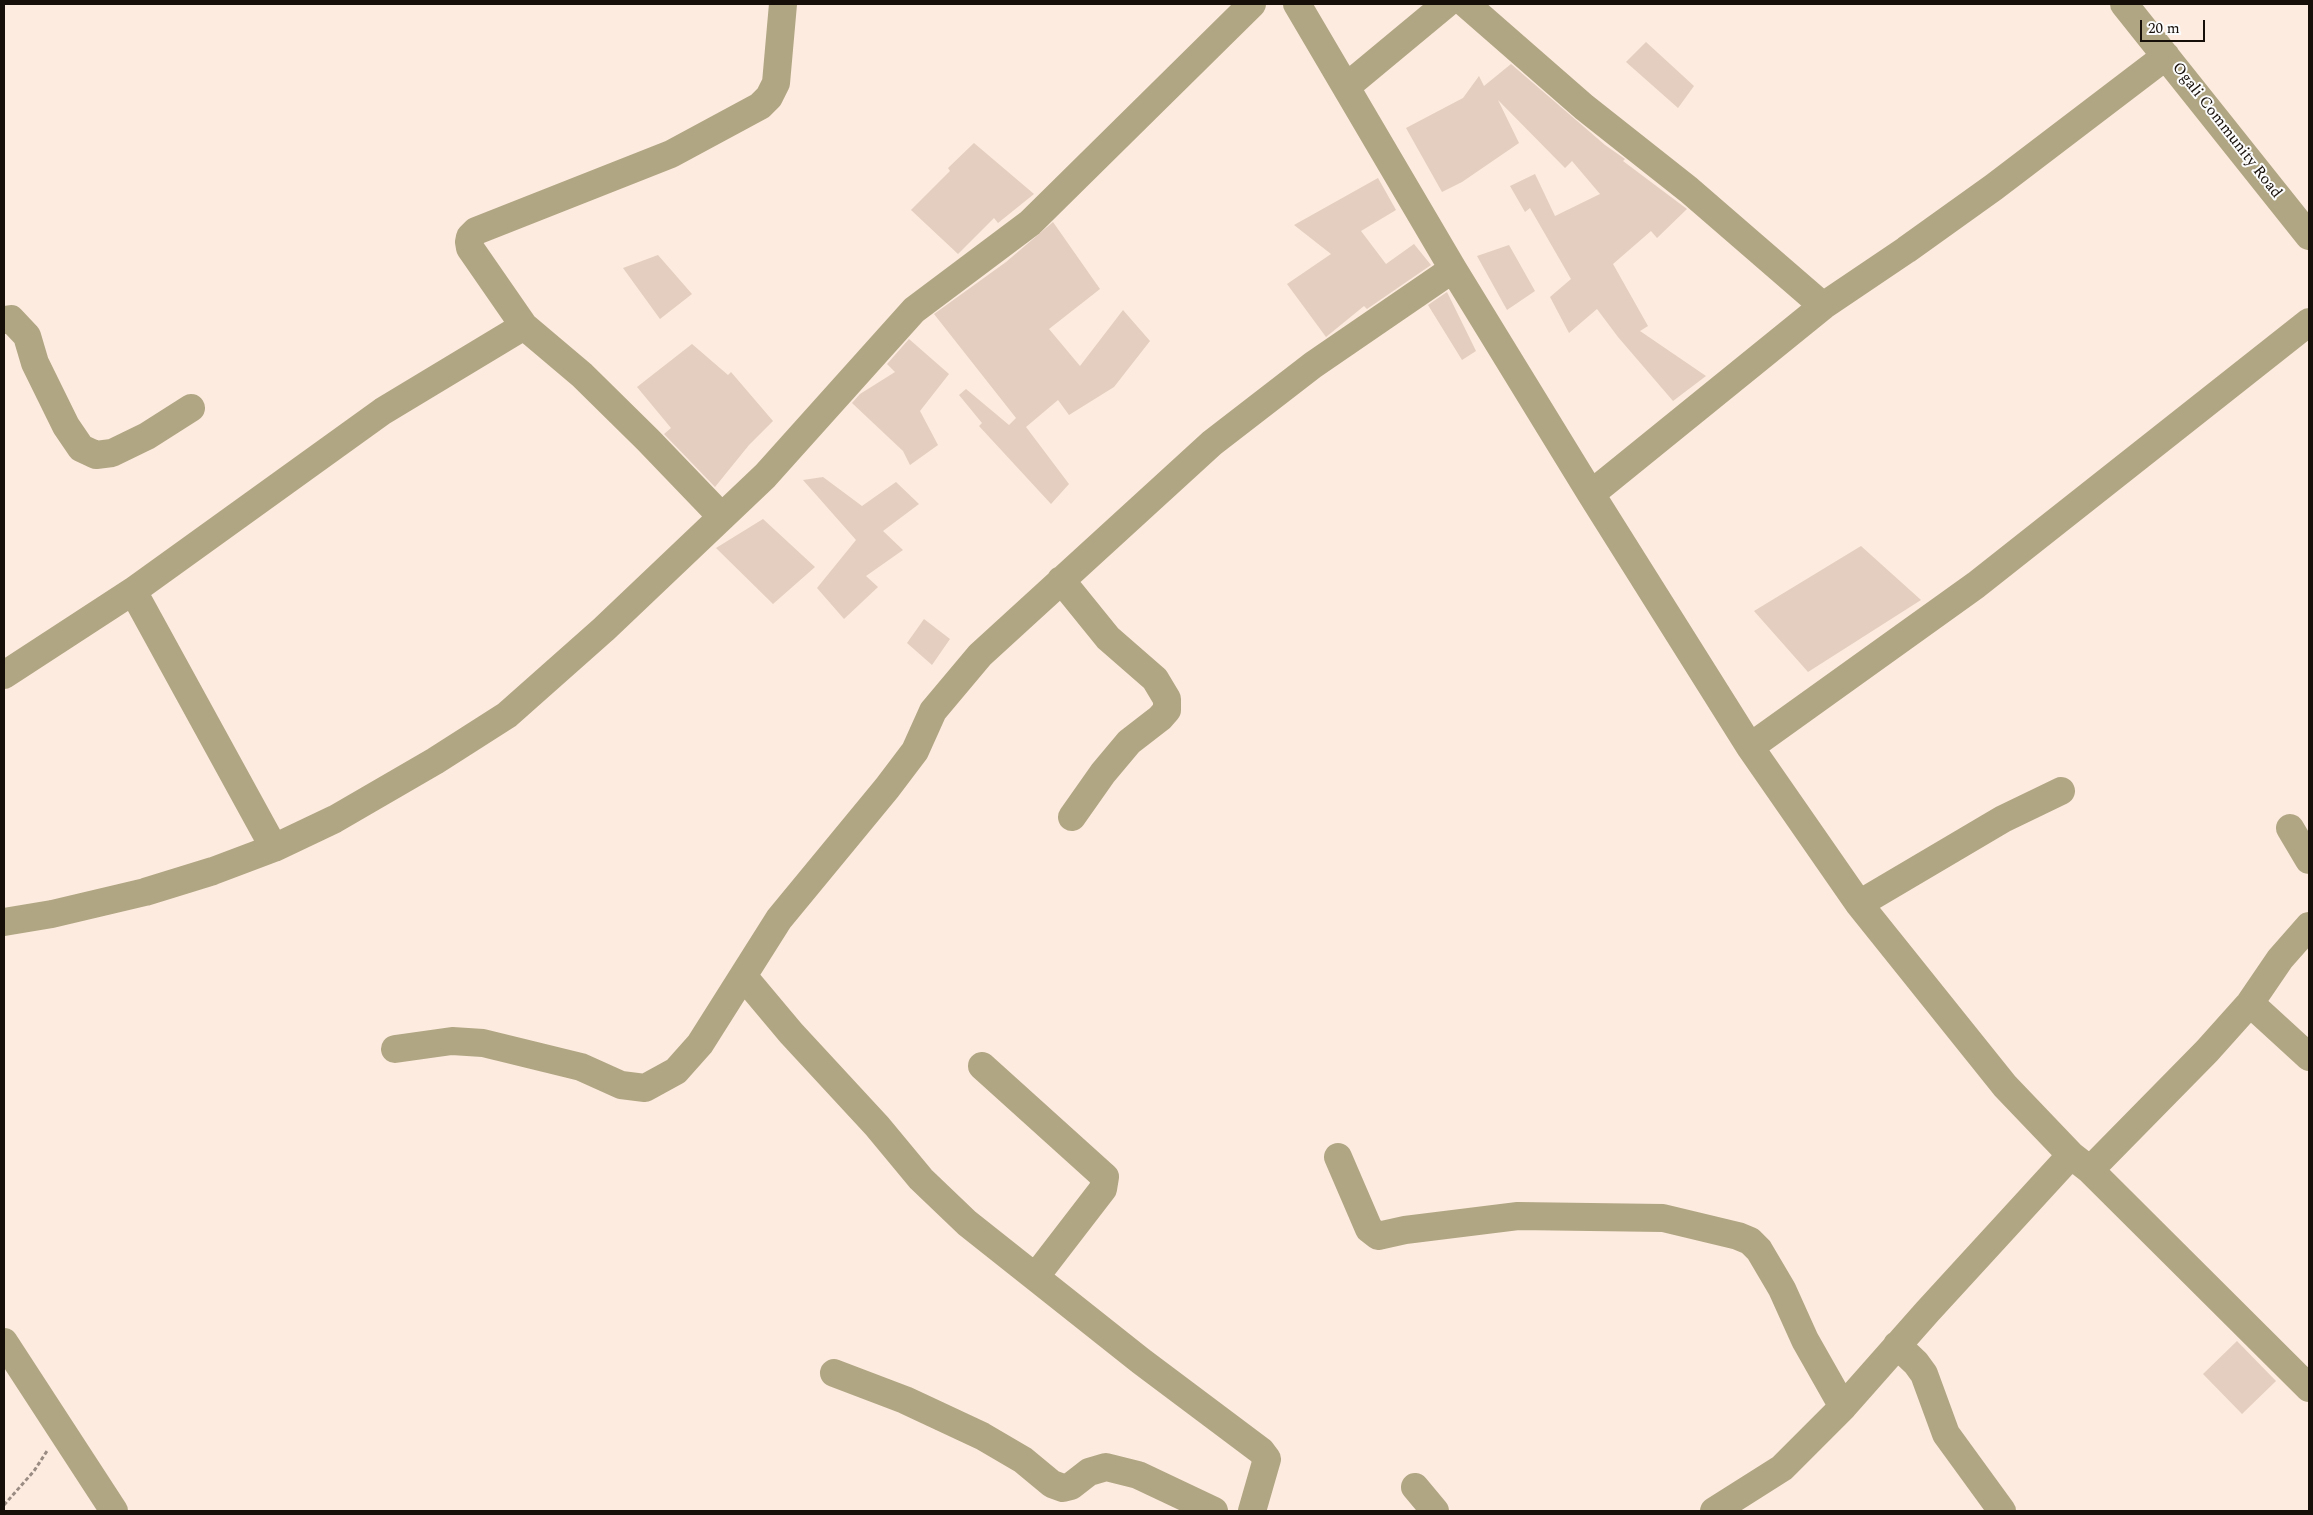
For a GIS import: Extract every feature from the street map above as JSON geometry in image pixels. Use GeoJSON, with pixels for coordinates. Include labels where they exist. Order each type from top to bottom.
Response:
{"type":"FeatureCollection","features":[{"type":"Feature","properties":{"kind":"street"},"geometry":{"type":"LineString","coordinates":[[722,517],[582,375],[524,326],[470,248],[470,237],[476,231],[671,154],[760,106],[769,97],[776,83],[784,4]]}},
{"type":"Feature","properties":{"kind":"street"},"geometry":{"type":"LineString","coordinates":[[4,922],[52,914],[145,892],[213,871],[274,848],[334,819],[426,766],[507,715],[604,628],[794,447],[914,310],[1030,223],[1252,4]]}},
{"type":"Feature","properties":{"kind":"street"},"geometry":{"type":"LineString","coordinates":[[1298,4],[1453,269],[1591,494],[1750,747],[1859,904],[2005,1086],[2080,1163],[2309,1388]]}},
{"type":"Feature","properties":{"kind":"street"},"geometry":{"type":"LineString","coordinates":[[1346,87],[1446,4]]}},
{"type":"Feature","properties":{"kind":"street"},"geometry":{"type":"LineString","coordinates":[[1466,4],[1584,107],[1689,190],[1823,306]]}},
{"type":"Feature","properties":{"kind":"street","name":"Ogali Community Road"},"geometry":{"type":"LineString","coordinates":[[2124,4],[2309,236]]}},
{"type":"Feature","properties":{"kind":"street"},"geometry":{"type":"LineString","coordinates":[[1591,494],[1823,306],[1994,187],[2166,56]]}},
{"type":"Feature","properties":{"kind":"street"},"geometry":{"type":"LineString","coordinates":[[394,1048],[452,1041],[483,1043],[581,1067],[622,1085],[645,1088],[676,1071],[694,1051],[744,977],[779,919],[887,788],[915,751],[934,711],[980,656],[1212,443],[1314,364],[1453,269]]}},
{"type":"Feature","properties":{"kind":"street"},"geometry":{"type":"LineString","coordinates":[[4,320],[11,320],[27,336],[35,363],[66,426],[80,448],[96,455],[112,453],[146,436],[191,408]]}},
{"type":"Feature","properties":{"kind":"street"},"geometry":{"type":"LineString","coordinates":[[1750,747],[1976,585],[2309,322]]}},
{"type":"Feature","properties":{"kind":"street"},"geometry":{"type":"LineString","coordinates":[[4,675],[132,591],[383,411],[524,326]]}},
{"type":"Feature","properties":{"kind":"street"},"geometry":{"type":"LineString","coordinates":[[1061,580],[1108,638],[1155,679],[1167,699],[1167,710],[1160,718],[1129,742],[1103,773],[1072,817]]}},
{"type":"Feature","properties":{"kind":"street"},"geometry":{"type":"LineString","coordinates":[[132,591],[274,848]]}},
{"type":"Feature","properties":{"kind":"street"},"geometry":{"type":"LineString","coordinates":[[1859,904],[2004,819],[2061,792]]}},
{"type":"Feature","properties":{"kind":"street"},"geometry":{"type":"LineString","coordinates":[[2290,828],[2309,860]]}},
{"type":"Feature","properties":{"kind":"street"},"geometry":{"type":"LineString","coordinates":[[1714,1511],[1782,1468],[1843,1407],[1897,1345],[2080,1163],[2207,1051],[2250,1002],[2280,959],[2309,926]]}},
{"type":"Feature","properties":{"kind":"street"},"geometry":{"type":"LineString","coordinates":[[744,977],[877,1126],[921,1180],[967,1223],[1141,1361],[1261,1451],[1267,1459],[1252,1511]]}},
{"type":"Feature","properties":{"kind":"street"},"geometry":{"type":"LineString","coordinates":[[2250,1002],[2309,1057]]}},
{"type":"Feature","properties":{"kind":"street"},"geometry":{"type":"LineString","coordinates":[[982,1066],[1105,1177],[1102,1189],[1036,1276]]}},
{"type":"Feature","properties":{"kind":"street"},"geometry":{"type":"LineString","coordinates":[[1338,1156],[1369,1229],[1378,1236],[1405,1230],[1518,1216],[1663,1218],[1738,1236],[1750,1241],[1760,1250],[1782,1289],[1805,1340],[1843,1407]]}},
{"type":"Feature","properties":{"kind":"street"},"geometry":{"type":"LineString","coordinates":[[4,1342],[114,1511]]}},
{"type":"Feature","properties":{"kind":"street"},"geometry":{"type":"LineString","coordinates":[[1897,1345],[1916,1363],[1924,1374],[1946,1434],[2002,1511]]}},
{"type":"Feature","properties":{"kind":"street"},"geometry":{"type":"LineString","coordinates":[[834,1373],[905,1400],[982,1436],[1023,1460],[1052,1484],[1063,1488],[1071,1486],[1090,1472],[1106,1467],[1138,1475],[1214,1511]]}},
{"type":"Feature","properties":{"kind":"street"},"geometry":{"type":"LineString","coordinates":[[1414,1488],[1435,1511]]}},
{"type":"Feature","properties":{"kind":"path"},"geometry":{"type":"LineString","coordinates":[[4,1505],[34,1471],[61,1430]]}},
{"type":"Feature","properties":{"kind":"building"},"geometry":{"type":"Polygon","coordinates":[[[1646,42],[1694,86],[1678,108],[1626,62],[1646,42]]]}},
{"type":"Feature","properties":{"kind":"building"},"geometry":{"type":"Polygon","coordinates":[[[1511,64],[1605,145],[1625,159],[1623,161],[1687,209],[1657,238],[1651,231],[1613,264],[1648,326],[1640,331],[1706,376],[1673,401],[1618,337],[1597,309],[1569,333],[1550,297],[1571,279],[1530,208],[1525,212],[1510,186],[1535,174],[1555,216],[1600,194],[1572,161],[1565,168],[1498,100],[1519,143],[1462,182],[1442,192],[1406,128],[1463,98],[1479,76],[1484,86],[1511,64]]]}},
{"type":"Feature","properties":{"kind":"building"},"geometry":{"type":"Polygon","coordinates":[[[974,143],[1034,194],[998,223],[994,218],[958,254],[911,210],[950,171],[948,168],[974,143]]]}},
{"type":"Feature","properties":{"kind":"building"},"geometry":{"type":"Polygon","coordinates":[[[1378,178],[1396,210],[1361,231],[1386,264],[1414,244],[1431,265],[1367,309],[1364,306],[1326,337],[1287,284],[1331,254],[1294,225],[1378,178]]]}},
{"type":"Feature","properties":{"kind":"building"},"geometry":{"type":"Polygon","coordinates":[[[1053,222],[1100,289],[1049,329],[1080,366],[1123,310],[1150,341],[1114,387],[1069,415],[1058,400],[1026,427],[1069,484],[1051,504],[979,426],[982,423],[959,395],[966,389],[1009,425],[1016,418],[934,314],[1006,262],[1053,222]]]}},
{"type":"Feature","properties":{"kind":"building"},"geometry":{"type":"Polygon","coordinates":[[[1509,245],[1535,291],[1507,310],[1477,256],[1509,245]]]}},
{"type":"Feature","properties":{"kind":"building"},"geometry":{"type":"Polygon","coordinates":[[[658,255],[692,294],[660,319],[623,268],[658,255]]]}},
{"type":"Feature","properties":{"kind":"building"},"geometry":{"type":"Polygon","coordinates":[[[1447,292],[1476,351],[1462,360],[1428,305],[1447,292]]]}},
{"type":"Feature","properties":{"kind":"building"},"geometry":{"type":"Polygon","coordinates":[[[909,339],[949,374],[920,411],[938,445],[910,465],[903,451],[852,403],[860,394],[895,372],[887,364],[909,339]]]}},
{"type":"Feature","properties":{"kind":"building"},"geometry":{"type":"Polygon","coordinates":[[[692,344],[728,375],[731,372],[773,421],[749,445],[715,487],[664,434],[671,428],[637,387],[692,344]]]}},
{"type":"Feature","properties":{"kind":"building"},"geometry":{"type":"Polygon","coordinates":[[[823,477],[862,506],[896,482],[919,504],[883,531],[903,550],[866,576],[878,587],[844,619],[817,588],[856,540],[803,480],[823,477]]]}},
{"type":"Feature","properties":{"kind":"building"},"geometry":{"type":"Polygon","coordinates":[[[763,519],[815,567],[773,604],[716,548],[763,519]]]}},
{"type":"Feature","properties":{"kind":"building"},"geometry":{"type":"Polygon","coordinates":[[[1861,546],[1921,600],[1808,672],[1754,611],[1861,546]]]}},
{"type":"Feature","properties":{"kind":"building"},"geometry":{"type":"Polygon","coordinates":[[[924,619],[950,639],[932,665],[907,643],[924,619]]]}},
{"type":"Feature","properties":{"kind":"building"},"geometry":{"type":"Polygon","coordinates":[[[2237,1341],[2276,1381],[2242,1414],[2203,1374],[2237,1341]]]}}]}
